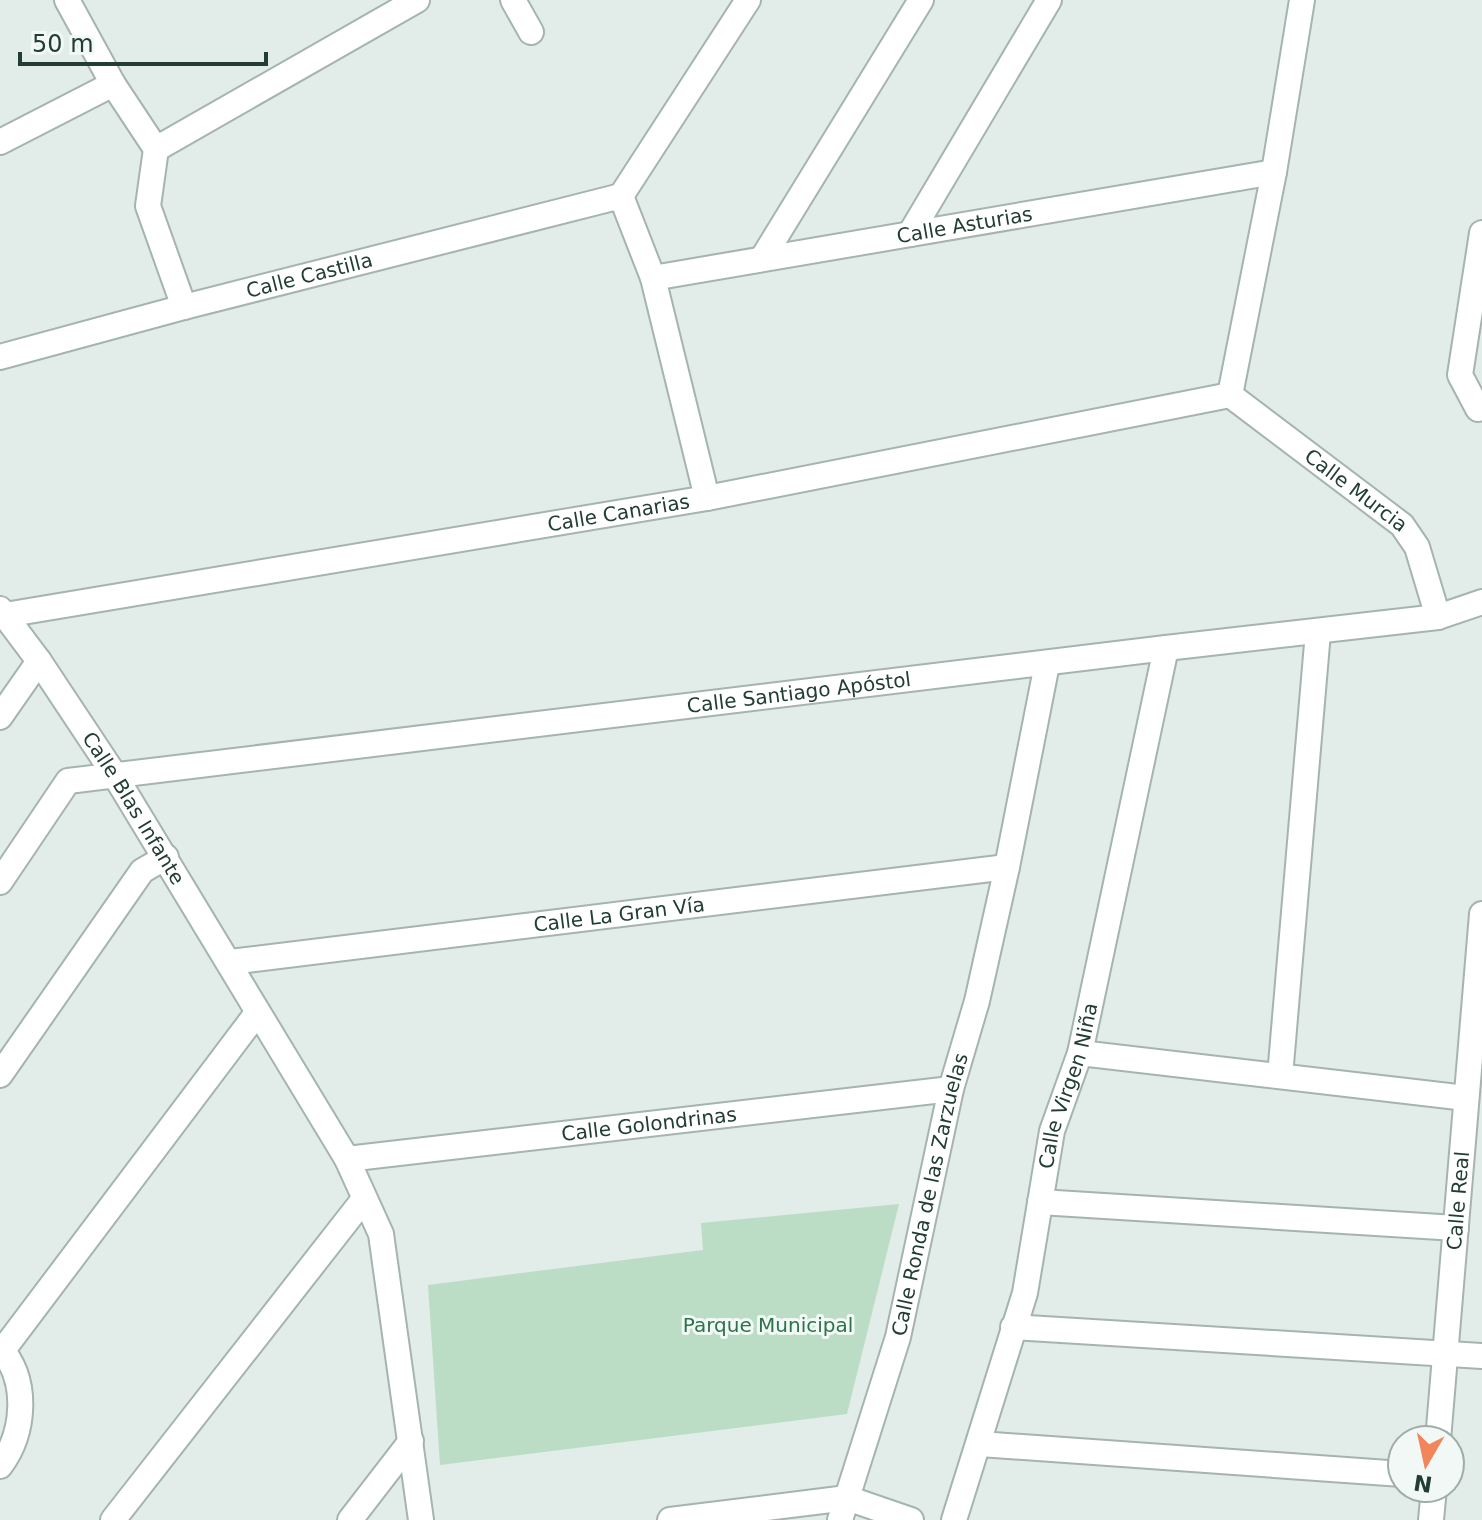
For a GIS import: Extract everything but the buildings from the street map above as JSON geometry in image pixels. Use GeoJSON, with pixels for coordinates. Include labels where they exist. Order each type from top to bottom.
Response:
{"type":"FeatureCollection","features":[{"type":"Feature","properties":{"kind":"street"},"geometry":{"type":"LineString","coordinates":[[67,0],[113,84],[156,149],[148,206],[184,307]]}},
{"type":"Feature","properties":{"kind":"street"},"geometry":{"type":"LineString","coordinates":[[156,149],[417,0]]}},
{"type":"Feature","properties":{"kind":"street"},"geometry":{"type":"LineString","coordinates":[[513,0],[531,32]]}},
{"type":"Feature","properties":{"kind":"street"},"geometry":{"type":"LineString","coordinates":[[707,498],[653,278],[621,196],[748,0]]}},
{"type":"Feature","properties":{"kind":"street"},"geometry":{"type":"LineString","coordinates":[[762,259],[921,0]]}},
{"type":"Feature","properties":{"kind":"street"},"geometry":{"type":"LineString","coordinates":[[910,234],[1049,0]]}},
{"type":"Feature","properties":{"kind":"street"},"geometry":{"type":"LineString","coordinates":[[1230,395],[1274,172],[1302,0]]}},
{"type":"Feature","properties":{"kind":"street"},"geometry":{"type":"LineString","coordinates":[[0,142],[113,84]]}},
{"type":"Feature","properties":{"kind":"street","name":"Calle Asturias"},"geometry":{"type":"LineString","coordinates":[[653,278],[1274,172]]}},
{"type":"Feature","properties":{"kind":"street","name":"Calle Castilla"},"geometry":{"type":"LineString","coordinates":[[0,357],[621,196]]}},
{"type":"Feature","properties":{"kind":"street"},"geometry":{"type":"LineString","coordinates":[[1482,233],[1460,375],[1478,409],[1482,408]]}},
{"type":"Feature","properties":{"kind":"street","name":"Calle Canarias"},"geometry":{"type":"LineString","coordinates":[[2,612],[707,498],[1230,395]]}},
{"type":"Feature","properties":{"kind":"street","name":"Calle Murcia"},"geometry":{"type":"LineString","coordinates":[[1230,395],[1402,525],[1417,547],[1438,617]]}},
{"type":"Feature","properties":{"kind":"street","name":"Calle Santiago Apóstol"},"geometry":{"type":"LineString","coordinates":[[0,882],[68,781],[1438,617],[1482,602]]}},
{"type":"Feature","properties":{"kind":"street","name":"Calle Blas Infante"},"geometry":{"type":"LineString","coordinates":[[2,612],[39,661],[114,774],[347,1159],[381,1234],[421,1520]]}},
{"type":"Feature","properties":{"kind":"street"},"geometry":{"type":"LineString","coordinates":[[1280,1076],[1318,632]]}},
{"type":"Feature","properties":{"kind":"street","name":"Calle Virgen Niña"},"geometry":{"type":"LineString","coordinates":[[954,1520],[1025,1293],[1052,1131],[1080,1053],[1166,648]]}},
{"type":"Feature","properties":{"kind":"street"},"geometry":{"type":"LineString","coordinates":[[0,717],[39,661]]}},
{"type":"Feature","properties":{"kind":"street"},"geometry":{"type":"LineString","coordinates":[[1007,867],[1047,664]]}},
{"type":"Feature","properties":{"kind":"street"},"geometry":{"type":"LineString","coordinates":[[0,1075],[142,871],[166,857]]}},
{"type":"Feature","properties":{"kind":"street","name":"Calle La Gran Vía"},"geometry":{"type":"LineString","coordinates":[[230,962],[1007,867]]}},
{"type":"Feature","properties":{"kind":"street","name":"Calle Ronda de las Zarzuelas"},"geometry":{"type":"LineString","coordinates":[[844,1509],[898,1337],[951,1089],[977,1001],[1007,867]]}},
{"type":"Feature","properties":{"kind":"street","name":"Calle Real"},"geometry":{"type":"LineString","coordinates":[[1439,1424],[1482,914]]}},
{"type":"Feature","properties":{"kind":"street"},"geometry":{"type":"LineString","coordinates":[[0,1466],[8,1456],[20,1423],[19,1383],[2,1349],[257,1013]]}},
{"type":"Feature","properties":{"kind":"street"},"geometry":{"type":"LineString","coordinates":[[1080,1053],[1466,1098]]}},
{"type":"Feature","properties":{"kind":"street","name":"Calle Golondrinas"},"geometry":{"type":"LineString","coordinates":[[347,1159],[951,1089]]}},
{"type":"Feature","properties":{"kind":"street"},"geometry":{"type":"LineString","coordinates":[[113,1520],[364,1199]]}},
{"type":"Feature","properties":{"kind":"street"},"geometry":{"type":"LineString","coordinates":[[1040,1202],[1456,1228]]}},
{"type":"Feature","properties":{"kind":"street"},"geometry":{"type":"LineString","coordinates":[[1013,1327],[1482,1356]]}},
{"type":"Feature","properties":{"kind":"street"},"geometry":{"type":"LineString","coordinates":[[350,1520],[411,1441]]}},
{"type":"Feature","properties":{"kind":"street"},"geometry":{"type":"LineString","coordinates":[[980,1444],[1386,1473]]}},
{"type":"Feature","properties":{"kind":"street"},"geometry":{"type":"LineString","coordinates":[[670,1520],[844,1509],[911,1520]]}},
{"type":"Feature","properties":{"kind":"green space","name":"Parque Municipal"},"geometry":{"type":"Polygon","coordinates":[[[899,1204],[847,1414],[440,1465],[428,1285],[703,1250],[701,1223],[899,1204]]]}}]}
